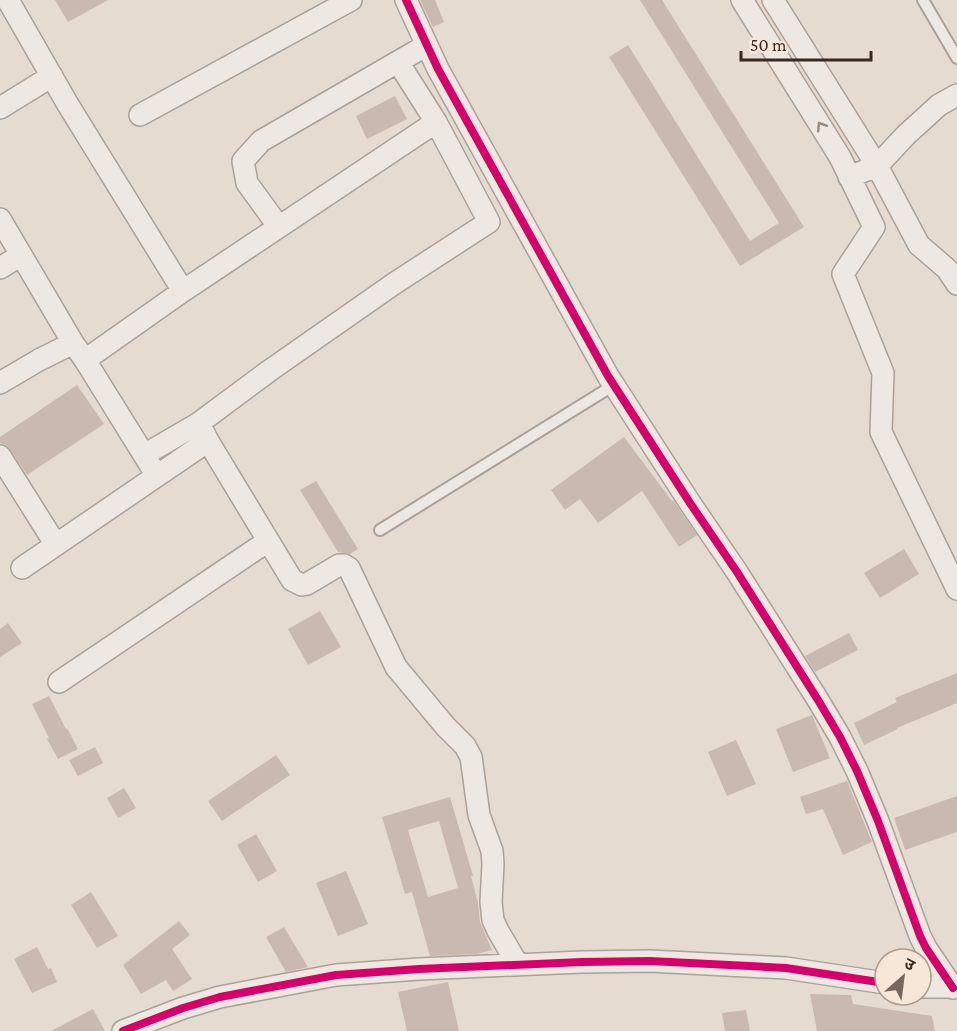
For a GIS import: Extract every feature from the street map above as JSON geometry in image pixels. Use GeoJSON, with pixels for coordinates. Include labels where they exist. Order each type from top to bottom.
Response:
{"type":"FeatureCollection","features":[{"type":"Feature","properties":{"kind":"street"},"geometry":{"type":"LineString","coordinates":[[8,0],[183,291]]}},
{"type":"Feature","properties":{"kind":"street"},"geometry":{"type":"LineString","coordinates":[[140,115],[351,0]]}},
{"type":"Feature","properties":{"kind":"street"},"geometry":{"type":"LineString","coordinates":[[406,0],[461,111],[614,385],[750,591],[840,737],[878,821],[914,923],[926,948],[955,987]]}},
{"type":"Feature","properties":{"kind":"street"},"geometry":{"type":"LineString","coordinates":[[742,0],[840,157],[874,227],[843,274],[883,373],[881,432],[956,585]]}},
{"type":"Feature","properties":{"kind":"street"},"geometry":{"type":"LineString","coordinates":[[773,0],[877,166],[918,245],[947,269],[957,284]]}},
{"type":"Feature","properties":{"kind":"street"},"geometry":{"type":"LineString","coordinates":[[279,227],[247,183],[243,161],[261,141],[427,45]]}},
{"type":"Feature","properties":{"kind":"street"},"geometry":{"type":"LineString","coordinates":[[22,568],[157,476],[278,364],[395,283],[489,222],[436,122],[398,62]]}},
{"type":"Feature","properties":{"kind":"street"},"geometry":{"type":"LineString","coordinates":[[0,108],[52,76]]}},
{"type":"Feature","properties":{"kind":"street"},"geometry":{"type":"LineString","coordinates":[[849,177],[877,166],[939,105],[957,95]]}},
{"type":"Feature","properties":{"kind":"street"},"geometry":{"type":"LineString","coordinates":[[0,383],[39,360],[79,351],[183,291],[436,122]]}},
{"type":"Feature","properties":{"kind":"street"},"geometry":{"type":"LineString","coordinates":[[0,219],[157,476]]}},
{"type":"Feature","properties":{"kind":"street"},"geometry":{"type":"LineString","coordinates":[[0,268],[21,255]]}},
{"type":"Feature","properties":{"kind":"street"},"geometry":{"type":"LineString","coordinates":[[144,455],[204,432]]}},
{"type":"Feature","properties":{"kind":"street"},"geometry":{"type":"LineString","coordinates":[[204,432],[292,580],[298,584],[307,584],[339,565],[349,568],[396,667],[468,751],[471,757],[480,815],[492,851],[491,902],[494,920],[518,965]]}},
{"type":"Feature","properties":{"kind":"street"},"geometry":{"type":"LineString","coordinates":[[0,456],[56,545]]}},
{"type":"Feature","properties":{"kind":"street"},"geometry":{"type":"LineString","coordinates":[[59,682],[268,541]]}},
{"type":"Feature","properties":{"kind":"street"},"geometry":{"type":"LineString","coordinates":[[123,1031],[183,1008],[220,997],[336,975],[419,969],[650,961],[786,968],[873,981]]}},
{"type":"Feature","properties":{"kind":"street"},"geometry":{"type":"LineString","coordinates":[[933,987],[955,987]]}},
{"type":"Feature","properties":{"kind":"lane"},"geometry":{"type":"LineString","coordinates":[[923,0],[957,58]]}},
{"type":"Feature","properties":{"kind":"lane"},"geometry":{"type":"LineString","coordinates":[[380,530],[614,385]]}},
{"type":"Feature","properties":{"kind":"building"},"geometry":{"type":"Polygon","coordinates":[[[55,0],[108,0],[68,22],[55,0]]]}},
{"type":"Feature","properties":{"kind":"building"},"geometry":{"type":"Polygon","coordinates":[[[420,0],[435,0],[444,22],[433,27],[420,0]]]}},
{"type":"Feature","properties":{"kind":"building"},"geometry":{"type":"Polygon","coordinates":[[[640,0],[662,0],[804,227],[740,266],[609,57],[628,45],[750,241],[779,223],[640,0]]]}},
{"type":"Feature","properties":{"kind":"building"},"geometry":{"type":"Polygon","coordinates":[[[395,96],[407,119],[367,139],[356,116],[395,96]]]}},
{"type":"Feature","properties":{"kind":"building"},"geometry":{"type":"Polygon","coordinates":[[[77,385],[104,424],[27,475],[10,449],[0,443],[0,437],[77,385]]]}},
{"type":"Feature","properties":{"kind":"building"},"geometry":{"type":"Polygon","coordinates":[[[624,437],[697,535],[679,547],[642,491],[598,523],[580,499],[565,510],[551,490],[624,437]]]}},
{"type":"Feature","properties":{"kind":"building"},"geometry":{"type":"Polygon","coordinates":[[[316,481],[358,549],[350,554],[338,552],[300,490],[316,481]]]}},
{"type":"Feature","properties":{"kind":"building"},"geometry":{"type":"Polygon","coordinates":[[[904,549],[919,574],[880,598],[864,573],[904,549]]]}},
{"type":"Feature","properties":{"kind":"building"},"geometry":{"type":"Polygon","coordinates":[[[320,611],[341,647],[308,665],[288,629],[320,611]]]}},
{"type":"Feature","properties":{"kind":"building"},"geometry":{"type":"Polygon","coordinates":[[[8,623],[22,643],[0,657],[0,629],[8,623]]]}},
{"type":"Feature","properties":{"kind":"building"},"geometry":{"type":"Polygon","coordinates":[[[849,633],[858,650],[815,672],[805,656],[849,633]]]}},
{"type":"Feature","properties":{"kind":"building"},"geometry":{"type":"Polygon","coordinates":[[[957,673],[957,703],[897,728],[864,745],[854,723],[897,702],[895,698],[957,673]]]}},
{"type":"Feature","properties":{"kind":"building"},"geometry":{"type":"Polygon","coordinates":[[[49,696],[78,749],[58,759],[32,704],[49,696]]]}},
{"type":"Feature","properties":{"kind":"building"},"geometry":{"type":"Polygon","coordinates":[[[812,715],[830,758],[793,772],[776,729],[812,715]]]}},
{"type":"Feature","properties":{"kind":"building"},"geometry":{"type":"Polygon","coordinates":[[[736,740],[756,784],[727,796],[708,752],[736,740]]]}},
{"type":"Feature","properties":{"kind":"building"},"geometry":{"type":"Polygon","coordinates":[[[95,747],[103,763],[78,776],[69,760],[95,747]]]}},
{"type":"Feature","properties":{"kind":"building"},"geometry":{"type":"Polygon","coordinates":[[[276,755],[290,775],[222,821],[208,801],[276,755]]]}},
{"type":"Feature","properties":{"kind":"building"},"geometry":{"type":"Polygon","coordinates":[[[847,781],[872,842],[843,855],[823,809],[806,814],[800,797],[847,781]]]}},
{"type":"Feature","properties":{"kind":"building"},"geometry":{"type":"Polygon","coordinates":[[[124,788],[136,808],[118,818],[107,798],[124,788]]]}},
{"type":"Feature","properties":{"kind":"building"},"geometry":{"type":"Polygon","coordinates":[[[957,796],[957,832],[905,850],[894,818],[957,796]]]}},
{"type":"Feature","properties":{"kind":"building"},"geometry":{"type":"Polygon","coordinates":[[[450,797],[473,876],[471,876],[480,922],[492,950],[477,954],[430,956],[412,892],[405,894],[382,817],[450,797]],[[439,821],[408,830],[428,897],[458,888],[439,821]]]}},
{"type":"Feature","properties":{"kind":"building"},"geometry":{"type":"Polygon","coordinates":[[[256,834],[277,871],[258,882],[237,845],[256,834]]]}},
{"type":"Feature","properties":{"kind":"building"},"geometry":{"type":"Polygon","coordinates":[[[346,871],[368,924],[338,936],[316,883],[346,871]]]}},
{"type":"Feature","properties":{"kind":"building"},"geometry":{"type":"Polygon","coordinates":[[[91,892],[118,936],[97,948],[71,905],[91,892]]]}},
{"type":"Feature","properties":{"kind":"building"},"geometry":{"type":"Polygon","coordinates":[[[179,921],[190,935],[172,949],[192,979],[173,991],[166,980],[141,994],[123,965],[179,921]]]}},
{"type":"Feature","properties":{"kind":"building"},"geometry":{"type":"Polygon","coordinates":[[[284,927],[308,967],[286,972],[266,937],[284,927]]]}},
{"type":"Feature","properties":{"kind":"building"},"geometry":{"type":"Polygon","coordinates":[[[37,947],[57,982],[32,993],[14,959],[37,947]]]}},
{"type":"Feature","properties":{"kind":"building"},"geometry":{"type":"Polygon","coordinates":[[[448,982],[459,1031],[407,1031],[398,992],[448,982]]]}},
{"type":"Feature","properties":{"kind":"building"},"geometry":{"type":"Polygon","coordinates":[[[810,994],[851,995],[853,1004],[932,1016],[935,1031],[817,1031],[810,994]]]}},
{"type":"Feature","properties":{"kind":"building"},"geometry":{"type":"Polygon","coordinates":[[[93,1009],[105,1031],[51,1031],[93,1009]]]}},
{"type":"Feature","properties":{"kind":"building"},"geometry":{"type":"Polygon","coordinates":[[[746,1010],[750,1031],[725,1031],[722,1013],[746,1010]]]}},
{"type":"Feature","properties":{"kind":"cycle path"},"geometry":{"type":"LineString","coordinates":[[406,0],[438,69],[608,376],[737,572],[840,737],[878,821],[920,936],[953,988]]}},
{"type":"Feature","properties":{"kind":"cycle path"},"geometry":{"type":"LineString","coordinates":[[123,1031],[183,1008],[220,997],[336,975],[419,969],[650,961],[786,968],[873,981]]}}]}
